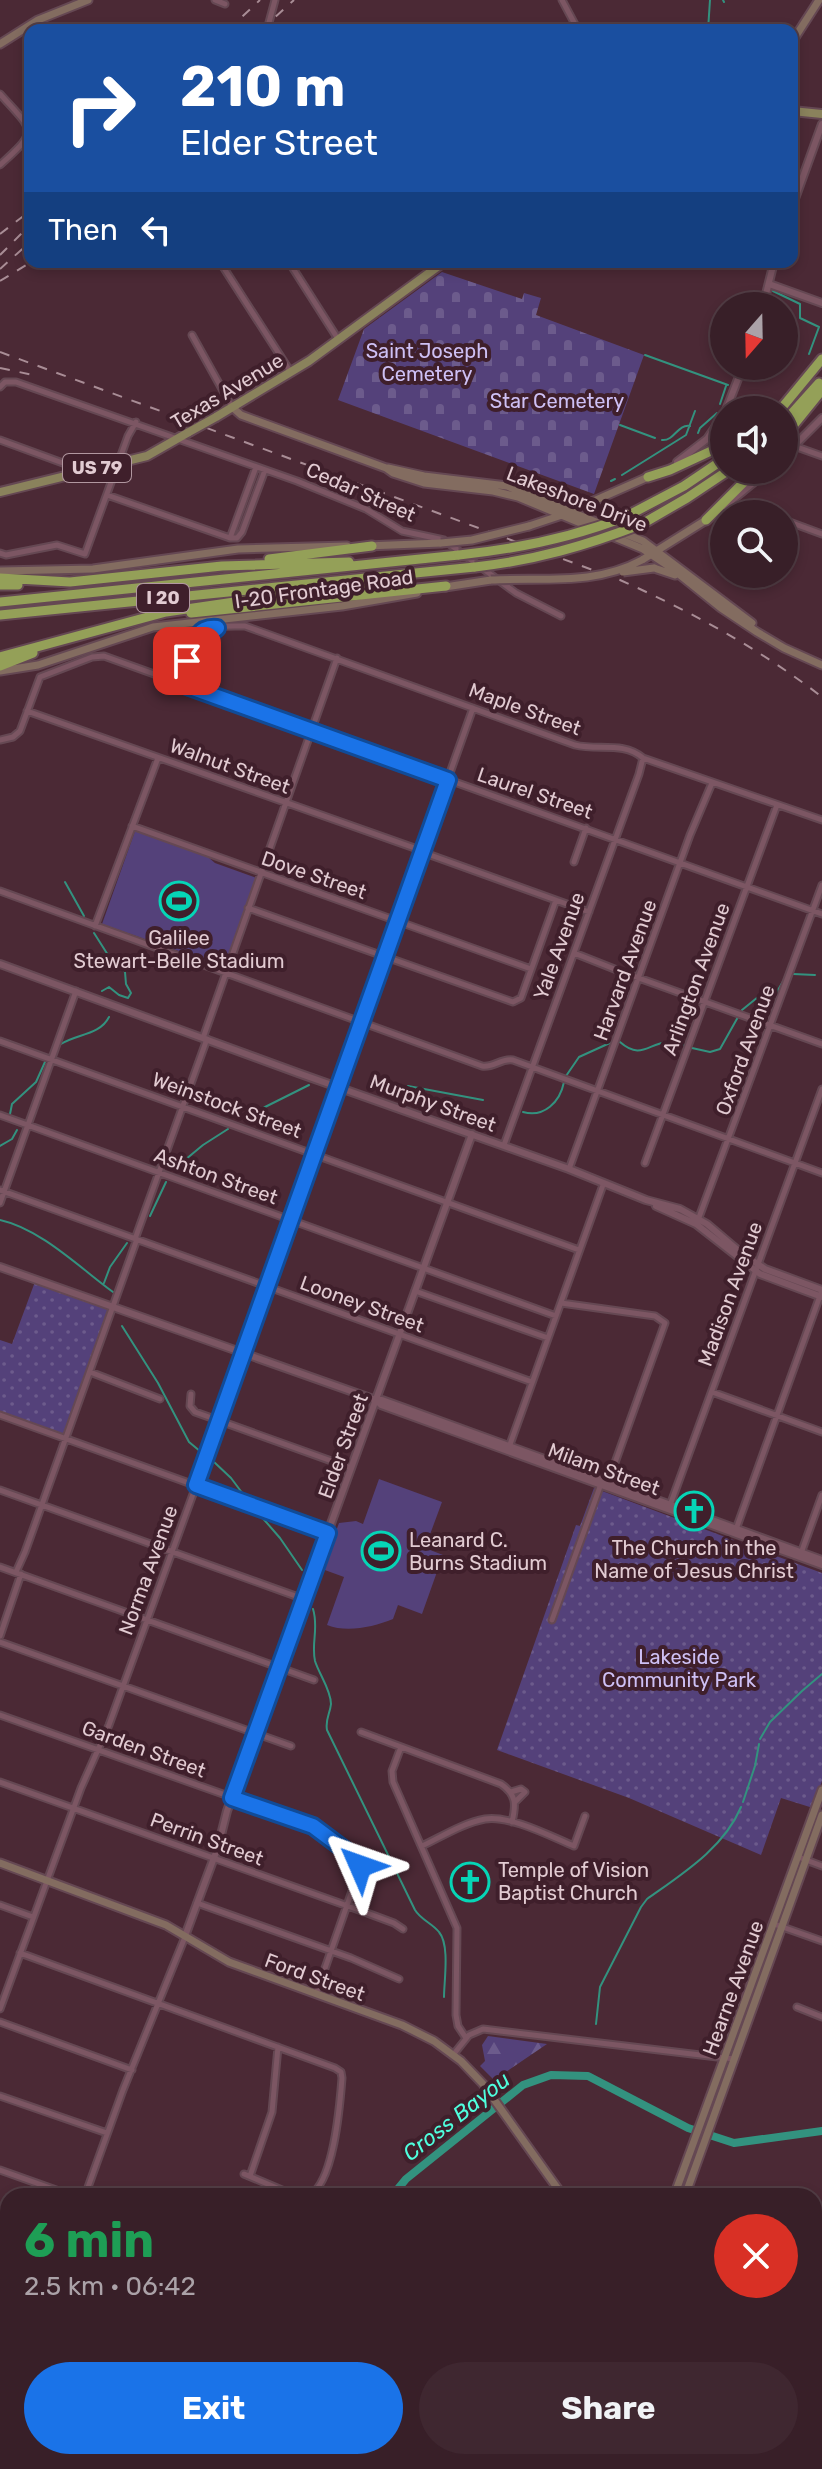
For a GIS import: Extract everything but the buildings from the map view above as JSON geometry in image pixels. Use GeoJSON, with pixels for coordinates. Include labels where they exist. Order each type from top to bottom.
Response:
{"type":"FeatureCollection","features":[{"type":"Feature","properties":{"kind":"highway"},"geometry":{"type":"LineString","coordinates":[[792,396],[822,359]]}},
{"type":"Feature","properties":{"kind":"highway"},"geometry":{"type":"LineString","coordinates":[[788,396],[804,382]]}},
{"type":"Feature","properties":{"kind":"highway"},"geometry":{"type":"LineString","coordinates":[[798,408],[822,383]]}},
{"type":"Feature","properties":{"kind":"highway"},"geometry":{"type":"LineString","coordinates":[[798,420],[818,395],[822,383]]}},
{"type":"Feature","properties":{"kind":"highway"},"geometry":{"type":"LineString","coordinates":[[648,477],[710,451]]}},
{"type":"Feature","properties":{"kind":"highway","name":"I 20"},"geometry":{"type":"LineString","coordinates":[[0,602],[424,559],[543,543],[625,517],[710,468]]}},
{"type":"Feature","properties":{"kind":"highway","name":"I 20"},"geometry":{"type":"LineString","coordinates":[[0,615],[513,563],[592,544],[642,524],[710,483]]}},
{"type":"Feature","properties":{"kind":"highway"},"geometry":{"type":"LineString","coordinates":[[706,520],[742,484]]}},
{"type":"Feature","properties":{"kind":"highway"},"geometry":{"type":"LineString","coordinates":[[0,585],[222,566],[372,546]]}},
{"type":"Feature","properties":{"kind":"highway"},"geometry":{"type":"LineString","coordinates":[[222,566],[424,559]]}},
{"type":"Feature","properties":{"kind":"highway"},"geometry":{"type":"LineString","coordinates":[[0,657],[152,615],[457,569]]}},
{"type":"Feature","properties":{"kind":"highway"},"geometry":{"type":"LineString","coordinates":[[0,578],[57,582]]}},
{"type":"Feature","properties":{"kind":"highway"},"geometry":{"type":"LineString","coordinates":[[117,625],[188,614],[446,586]]}},
{"type":"Feature","properties":{"kind":"highway"},"geometry":{"type":"LineString","coordinates":[[0,671],[58,642]]}},
{"type":"Feature","properties":{"kind":"main road"},"geometry":{"type":"LineString","coordinates":[[32,24],[88,0]]}},
{"type":"Feature","properties":{"kind":"main road"},"geometry":{"type":"LineString","coordinates":[[798,33],[819,0]]}},
{"type":"Feature","properties":{"kind":"main road"},"geometry":{"type":"LineString","coordinates":[[0,44],[24,29]]}},
{"type":"Feature","properties":{"kind":"main road"},"geometry":{"type":"LineString","coordinates":[[798,112],[822,114]]}},
{"type":"Feature","properties":{"kind":"main road","name":"Texas Avenue"},"geometry":{"type":"LineString","coordinates":[[0,492],[147,456],[216,417],[231,403],[291,372],[436,268]]}},
{"type":"Feature","properties":{"kind":"main road","name":"Lakeshore Drive"},"geometry":{"type":"LineString","coordinates":[[231,403],[241,415],[386,468],[495,484],[541,499],[643,541],[721,608],[773,641],[822,665]]}},
{"type":"Feature","properties":{"kind":"main road","name":"Lakeshore Drive"},"geometry":{"type":"LineString","coordinates":[[386,468],[416,481],[493,491],[656,553],[679,566],[773,641]]}},
{"type":"Feature","properties":{"kind":"main road","name":"I-20 Frontage Road"},"geometry":{"type":"LineString","coordinates":[[0,569],[115,567],[255,548],[472,540],[562,515],[648,477]]}},
{"type":"Feature","properties":{"kind":"main road"},"geometry":{"type":"LineString","coordinates":[[541,499],[570,505],[589,502]]}},
{"type":"Feature","properties":{"kind":"main road"},"geometry":{"type":"LineString","coordinates":[[529,526],[536,513],[530,503]]}},
{"type":"Feature","properties":{"kind":"main road","name":"I-20 Frontage Road"},"geometry":{"type":"LineString","coordinates":[[0,671],[32,666],[153,627],[342,606],[491,580],[563,580],[605,575],[656,553],[706,520]]}},
{"type":"Feature","properties":{"kind":"main road"},"geometry":{"type":"LineString","coordinates":[[678,540],[672,546],[671,553],[679,566]]}},
{"type":"Feature","properties":{"kind":"main road"},"geometry":{"type":"LineString","coordinates":[[605,575],[654,568],[673,573],[698,591]]}},
{"type":"Feature","properties":{"kind":"main road","name":"Hearne Avenue"},"geometry":{"type":"LineString","coordinates":[[687,2188],[802,1859],[822,1791]]}},
{"type":"Feature","properties":{"kind":"main road","name":"Hearne Avenue"},"geometry":{"type":"LineString","coordinates":[[802,1859],[822,1815]]}},
{"type":"Feature","properties":{"kind":"main road","name":"Ford Street"},"geometry":{"type":"LineString","coordinates":[[0,1863],[166,1925],[229,1962],[410,2028],[434,2041],[475,2074],[557,2188]]}},
{"type":"Feature","properties":{"kind":"main road","name":"Hearne Avenue"},"geometry":{"type":"LineString","coordinates":[[677,2188],[724,2058],[778,1925]]}},
{"type":"Feature","properties":{"kind":"street"},"geometry":{"type":"LineString","coordinates":[[215,0],[225,4]]}},
{"type":"Feature","properties":{"kind":"street"},"geometry":{"type":"LineString","coordinates":[[269,24],[275,0]]}},
{"type":"Feature","properties":{"kind":"street"},"geometry":{"type":"LineString","coordinates":[[562,0],[575,24]]}},
{"type":"Feature","properties":{"kind":"street"},"geometry":{"type":"LineString","coordinates":[[0,94],[24,121]]}},
{"type":"Feature","properties":{"kind":"street"},"geometry":{"type":"LineString","coordinates":[[798,190],[822,124]]}},
{"type":"Feature","properties":{"kind":"street"},"geometry":{"type":"LineString","coordinates":[[0,165],[24,144]]}},
{"type":"Feature","properties":{"kind":"street"},"geometry":{"type":"LineString","coordinates":[[224,268],[291,372]]}},
{"type":"Feature","properties":{"kind":"street"},"geometry":{"type":"LineString","coordinates":[[293,268],[339,339]]}},
{"type":"Feature","properties":{"kind":"street"},"geometry":{"type":"LineString","coordinates":[[767,292],[773,268]]}},
{"type":"Feature","properties":{"kind":"street"},"geometry":{"type":"LineString","coordinates":[[769,284],[822,303]]}},
{"type":"Feature","properties":{"kind":"street"},"geometry":{"type":"LineString","coordinates":[[192,335],[231,403]]}},
{"type":"Feature","properties":{"kind":"street","name":"Cedar Street"},"geometry":{"type":"LineString","coordinates":[[0,387],[5,382],[16,382],[136,422],[362,507],[397,530],[444,540],[522,597],[561,616]]}},
{"type":"Feature","properties":{"kind":"street"},"geometry":{"type":"LineString","coordinates":[[798,442],[822,418]]}},
{"type":"Feature","properties":{"kind":"street"},"geometry":{"type":"LineString","coordinates":[[0,553],[6,555],[61,545],[85,554],[136,422]]}},
{"type":"Feature","properties":{"kind":"street"},"geometry":{"type":"LineString","coordinates":[[648,477],[694,452],[710,434]]}},
{"type":"Feature","properties":{"kind":"street"},"geometry":{"type":"LineString","coordinates":[[0,440],[85,471]]}},
{"type":"Feature","properties":{"kind":"street"},"geometry":{"type":"LineString","coordinates":[[798,447],[822,456]]}},
{"type":"Feature","properties":{"kind":"street"},"geometry":{"type":"LineString","coordinates":[[230,538],[256,467]]}},
{"type":"Feature","properties":{"kind":"street"},"geometry":{"type":"LineString","coordinates":[[107,495],[237,538],[265,470]]}},
{"type":"Feature","properties":{"kind":"street"},"geometry":{"type":"LineString","coordinates":[[706,520],[751,484]]}},
{"type":"Feature","properties":{"kind":"street"},"geometry":{"type":"LineString","coordinates":[[798,525],[822,534]]}},
{"type":"Feature","properties":{"kind":"street","name":"Maple Street"},"geometry":{"type":"LineString","coordinates":[[217,628],[245,626],[575,745],[593,749],[617,747],[637,753],[643,758],[712,783],[822,820]]}},
{"type":"Feature","properties":{"kind":"street"},"geometry":{"type":"LineString","coordinates":[[179,683],[196,635],[207,628],[217,628]]}},
{"type":"Feature","properties":{"kind":"street"},"geometry":{"type":"LineString","coordinates":[[187,686],[204,639],[217,628]]}},
{"type":"Feature","properties":{"kind":"street","name":"Laurel Street"},"geometry":{"type":"LineString","coordinates":[[0,740],[18,733],[40,677],[97,656],[822,914]]}},
{"type":"Feature","properties":{"kind":"street"},"geometry":{"type":"LineString","coordinates":[[291,1746],[0,1639],[41,1504],[114,1307],[225,973],[337,658]]}},
{"type":"Feature","properties":{"kind":"street","name":"Norma Avenue"},"geometry":{"type":"LineString","coordinates":[[0,2009],[73,1808],[99,1750],[147,1620],[473,708]]}},
{"type":"Feature","properties":{"kind":"street","name":"Walnut Street"},"geometry":{"type":"LineString","coordinates":[[27,711],[589,912]]}},
{"type":"Feature","properties":{"kind":"street"},"geometry":{"type":"LineString","coordinates":[[95,926],[158,758]]}},
{"type":"Feature","properties":{"kind":"street","name":"Yale Avenue"},"geometry":{"type":"LineString","coordinates":[[504,1145],[643,758]]}},
{"type":"Feature","properties":{"kind":"street","name":"Harvard Avenue"},"geometry":{"type":"LineString","coordinates":[[569,1169],[712,783]]}},
{"type":"Feature","properties":{"kind":"street","name":"Arlington Avenue"},"geometry":{"type":"LineString","coordinates":[[645,1163],[777,805]]}},
{"type":"Feature","properties":{"kind":"street","name":"Dove Street"},"geometry":{"type":"LineString","coordinates":[[132,826],[531,969]]}},
{"type":"Feature","properties":{"kind":"street"},"geometry":{"type":"LineString","coordinates":[[574,862],[586,828]]}},
{"type":"Feature","properties":{"kind":"street","name":"Oxford Avenue"},"geometry":{"type":"LineString","coordinates":[[697,1221],[822,885]]}},
{"type":"Feature","properties":{"kind":"street"},"geometry":{"type":"LineString","coordinates":[[0,891],[482,1066],[505,1060],[532,1067],[822,1173]]}},
{"type":"Feature","properties":{"kind":"street"},"geometry":{"type":"LineString","coordinates":[[248,908],[501,1000],[518,1001],[556,900]]}},
{"type":"Feature","properties":{"kind":"street"},"geometry":{"type":"LineString","coordinates":[[574,953],[822,1044]]}},
{"type":"Feature","properties":{"kind":"street","name":"Murphy Street"},"geometry":{"type":"LineString","coordinates":[[0,964],[504,1145],[603,1185],[680,1209],[757,1267],[822,1294]]}},
{"type":"Feature","properties":{"kind":"street"},"geometry":{"type":"LineString","coordinates":[[0,1203],[76,991]]}},
{"type":"Feature","properties":{"kind":"street","name":"Weinstock Street"},"geometry":{"type":"LineString","coordinates":[[0,1041],[579,1250]]}},
{"type":"Feature","properties":{"kind":"street","name":"Madison Avenue"},"geometry":{"type":"LineString","coordinates":[[670,1507],[822,1089]]}},
{"type":"Feature","properties":{"kind":"street","name":"Ashton Street"},"geometry":{"type":"LineString","coordinates":[[0,1115],[556,1316]]}},
{"type":"Feature","properties":{"kind":"street","name":"Elder Street"},"geometry":{"type":"LineString","coordinates":[[185,1936],[255,1733],[472,1134]]}},
{"type":"Feature","properties":{"kind":"street"},"geometry":{"type":"LineString","coordinates":[[508,1448],[603,1185]]}},
{"type":"Feature","properties":{"kind":"street","name":"Looney Street"},"geometry":{"type":"LineString","coordinates":[[2,1191],[532,1382]]}},
{"type":"Feature","properties":{"kind":"street","name":"Milam Street"},"geometry":{"type":"LineString","coordinates":[[0,1267],[382,1400],[822,1562]]}},
{"type":"Feature","properties":{"kind":"street"},"geometry":{"type":"LineString","coordinates":[[415,1291],[548,1338]]}},
{"type":"Feature","properties":{"kind":"street"},"geometry":{"type":"LineString","coordinates":[[735,1531],[822,1294]]}},
{"type":"Feature","properties":{"kind":"street"},"geometry":{"type":"LineString","coordinates":[[552,1620],[665,1323],[655,1316],[561,1303]]}},
{"type":"Feature","properties":{"kind":"street"},"geometry":{"type":"LineString","coordinates":[[90,1372],[160,1399]]}},
{"type":"Feature","properties":{"kind":"street"},"geometry":{"type":"LineString","coordinates":[[712,1392],[822,1432]]}},
{"type":"Feature","properties":{"kind":"street"},"geometry":{"type":"LineString","coordinates":[[191,1394],[190,1406],[195,1412],[351,1468]]}},
{"type":"Feature","properties":{"kind":"street"},"geometry":{"type":"LineString","coordinates":[[0,1415],[328,1533]]}},
{"type":"Feature","properties":{"kind":"street"},"geometry":{"type":"LineString","coordinates":[[0,1490],[304,1599]]}},
{"type":"Feature","properties":{"kind":"street"},"geometry":{"type":"LineString","coordinates":[[800,1554],[822,1495]]}},
{"type":"Feature","properties":{"kind":"street"},"geometry":{"type":"LineString","coordinates":[[0,1567],[314,1680]]}},
{"type":"Feature","properties":{"kind":"street","name":"Garden Street"},"geometry":{"type":"LineString","coordinates":[[0,1715],[313,1826],[359,1860],[360,1868],[347,1906]]}},
{"type":"Feature","properties":{"kind":"street"},"geometry":{"type":"LineString","coordinates":[[361,1732],[499,1783],[511,1792],[515,1802],[512,1822]]}},
{"type":"Feature","properties":{"kind":"street"},"geometry":{"type":"LineString","coordinates":[[401,1747],[392,1771],[393,1782],[457,1928],[456,2015],[458,2026],[466,2038]]}},
{"type":"Feature","properties":{"kind":"street","name":"Perrin Street"},"geometry":{"type":"LineString","coordinates":[[0,1782],[394,1923],[403,1929]]}},
{"type":"Feature","properties":{"kind":"street"},"geometry":{"type":"LineString","coordinates":[[511,1792],[521,1789],[525,1792],[515,1802]]}},
{"type":"Feature","properties":{"kind":"street"},"geometry":{"type":"LineString","coordinates":[[422,1846],[483,1820],[495,1819],[512,1822],[574,1846],[585,1816]]}},
{"type":"Feature","properties":{"kind":"street"},"geometry":{"type":"LineString","coordinates":[[802,1859],[822,1866]]}},
{"type":"Feature","properties":{"kind":"street"},"geometry":{"type":"LineString","coordinates":[[197,1903],[332,1951],[399,1979]]}},
{"type":"Feature","properties":{"kind":"street"},"geometry":{"type":"LineString","coordinates":[[0,1905],[33,1917]]}},
{"type":"Feature","properties":{"kind":"street"},"geometry":{"type":"LineString","coordinates":[[316,1994],[347,1906]]}},
{"type":"Feature","properties":{"kind":"street"},"geometry":{"type":"LineString","coordinates":[[778,1925],[822,1941]]}},
{"type":"Feature","properties":{"kind":"street"},"geometry":{"type":"LineString","coordinates":[[88,2188],[185,1936]]}},
{"type":"Feature","properties":{"kind":"street"},"geometry":{"type":"LineString","coordinates":[[20,1953],[341,2072],[336,2138],[318,2188]]}},
{"type":"Feature","properties":{"kind":"street"},"geometry":{"type":"LineString","coordinates":[[0,1978],[10,1982]]}},
{"type":"Feature","properties":{"kind":"street"},"geometry":{"type":"LineString","coordinates":[[797,2007],[822,2017]]}},
{"type":"Feature","properties":{"kind":"street"},"geometry":{"type":"LineString","coordinates":[[0,2022],[132,2070]]}},
{"type":"Feature","properties":{"kind":"street"},"geometry":{"type":"LineString","coordinates":[[453,2055],[466,2038],[483,2029],[734,2059]]}},
{"type":"Feature","properties":{"kind":"street"},"geometry":{"type":"LineString","coordinates":[[277,2188],[247,2175],[272,2112],[278,2047]]}},
{"type":"Feature","properties":{"kind":"street"},"geometry":{"type":"LineString","coordinates":[[0,2096],[107,2133]]}},
{"type":"Feature","properties":{"kind":"street"},"geometry":{"type":"LineString","coordinates":[[0,2170],[42,2188]]}},
{"type":"Feature","properties":{"kind":"green space"},"geometry":{"type":"Polygon","coordinates":[[[442,272],[522,299],[524,293],[541,298],[536,315],[644,355],[594,494],[338,400],[364,329],[442,272]]]}},
{"type":"Feature","properties":{"kind":"green space","name":"Galilee Stewart-Belle Stadium"},"geometry":{"type":"Polygon","coordinates":[[[135,831],[257,878],[224,967],[102,924],[135,831]]]}},
{"type":"Feature","properties":{"kind":"green space"},"geometry":{"type":"Polygon","coordinates":[[[36,1279],[114,1307],[65,1439],[0,1415],[0,1340],[12,1344],[36,1279]]]}},
{"type":"Feature","properties":{"kind":"green space","name":"Leanard C. Burns Stadium"},"geometry":{"type":"Polygon","coordinates":[[[379,1479],[442,1502],[425,1548],[443,1555],[422,1614],[398,1605],[393,1619],[377,1624],[351,1629],[327,1625],[344,1577],[322,1569],[339,1523],[356,1521],[363,1524],[379,1479]]]}},
{"type":"Feature","properties":{"kind":"green space","name":"Lakeside Community Park"},"geometry":{"type":"Polygon","coordinates":[[[594,1488],[822,1573],[822,1781],[813,1808],[781,1798],[761,1855],[629,1798],[497,1750],[576,1525],[580,1526],[594,1488]]]}},
{"type":"Feature","properties":{"kind":"green space"},"geometry":{"type":"Polygon","coordinates":[[[488,2036],[547,2044],[494,2080],[480,2066],[485,2061],[482,2045],[488,2036]]]}},
{"type":"Feature","properties":{"kind":"waterway"},"geometry":{"type":"LineString","coordinates":[[708,24],[710,0]]}},
{"type":"Feature","properties":{"kind":"waterway"},"geometry":{"type":"LineString","coordinates":[[773,291],[800,304],[800,318],[819,327],[809,354]]}},
{"type":"Feature","properties":{"kind":"waterway"},"geometry":{"type":"LineString","coordinates":[[645,355],[728,385]]}},
{"type":"Feature","properties":{"kind":"waterway"},"geometry":{"type":"LineString","coordinates":[[723,396],[726,386]]}},
{"type":"Feature","properties":{"kind":"waterway"},"geometry":{"type":"LineString","coordinates":[[622,475],[686,435],[695,411]]}},
{"type":"Feature","properties":{"kind":"waterway"},"geometry":{"type":"LineString","coordinates":[[698,433],[710,419]]}},
{"type":"Feature","properties":{"kind":"waterway"},"geometry":{"type":"LineString","coordinates":[[620,425],[655,438]]}},
{"type":"Feature","properties":{"kind":"waterway"},"geometry":{"type":"LineString","coordinates":[[662,440],[670,438],[682,427],[690,426]]}},
{"type":"Feature","properties":{"kind":"waterway"},"geometry":{"type":"LineString","coordinates":[[611,481],[615,479]]}},
{"type":"Feature","properties":{"kind":"waterway"},"geometry":{"type":"LineString","coordinates":[[65,882],[84,916]]}},
{"type":"Feature","properties":{"kind":"waterway"},"geometry":{"type":"LineString","coordinates":[[94,933],[108,955],[125,972],[131,993],[128,998],[109,987],[102,991]]}},
{"type":"Feature","properties":{"kind":"waterway"},"geometry":{"type":"LineString","coordinates":[[793,974],[815,975]]}},
{"type":"Feature","properties":{"kind":"waterway"},"geometry":{"type":"LineString","coordinates":[[742,1010],[758,997],[771,1002],[785,978]]}},
{"type":"Feature","properties":{"kind":"waterway"},"geometry":{"type":"LineString","coordinates":[[61,1044],[94,1031],[109,1017]]}},
{"type":"Feature","properties":{"kind":"waterway"},"geometry":{"type":"LineString","coordinates":[[692,1048],[710,1052],[720,1049],[738,1017]]}},
{"type":"Feature","properties":{"kind":"waterway"},"geometry":{"type":"LineString","coordinates":[[566,1076],[579,1057],[612,1042]]}},
{"type":"Feature","properties":{"kind":"waterway"},"geometry":{"type":"LineString","coordinates":[[620,1042],[636,1050],[665,1042],[685,1045]]}},
{"type":"Feature","properties":{"kind":"waterway"},"geometry":{"type":"LineString","coordinates":[[10,1114],[12,1104],[36,1082],[45,1062]]}},
{"type":"Feature","properties":{"kind":"waterway"},"geometry":{"type":"LineString","coordinates":[[523,1112],[538,1113],[550,1107],[559,1096],[564,1082]]}},
{"type":"Feature","properties":{"kind":"waterway"},"geometry":{"type":"LineString","coordinates":[[245,1120],[309,1085]]}},
{"type":"Feature","properties":{"kind":"waterway"},"geometry":{"type":"LineString","coordinates":[[408,1086],[483,1100]]}},
{"type":"Feature","properties":{"kind":"waterway"},"geometry":{"type":"LineString","coordinates":[[174,1169],[228,1129]]}},
{"type":"Feature","properties":{"kind":"waterway"},"geometry":{"type":"LineString","coordinates":[[0,1146],[12,1139],[17,1130]]}},
{"type":"Feature","properties":{"kind":"waterway"},"geometry":{"type":"LineString","coordinates":[[150,1216],[166,1182]]}},
{"type":"Feature","properties":{"kind":"waterway"},"geometry":{"type":"LineString","coordinates":[[0,1220],[45,1240],[113,1292]]}},
{"type":"Feature","properties":{"kind":"waterway"},"geometry":{"type":"LineString","coordinates":[[104,1283],[110,1267],[127,1243]]}},
{"type":"Feature","properties":{"kind":"waterway"},"geometry":{"type":"LineString","coordinates":[[122,1326],[158,1383],[189,1442],[201,1452]]}},
{"type":"Feature","properties":{"kind":"waterway"},"geometry":{"type":"LineString","coordinates":[[213,1461],[246,1498]]}},
{"type":"Feature","properties":{"kind":"waterway"},"geometry":{"type":"LineString","coordinates":[[260,1515],[302,1570]]}},
{"type":"Feature","properties":{"kind":"waterway"},"geometry":{"type":"LineString","coordinates":[[313,1609],[315,1661],[330,1699],[327,1730],[415,1910],[442,1938],[445,1954],[444,1997]]}},
{"type":"Feature","properties":{"kind":"waterway"},"geometry":{"type":"LineString","coordinates":[[760,1739],[770,1722],[822,1674]]}},
{"type":"Feature","properties":{"kind":"waterway"},"geometry":{"type":"LineString","coordinates":[[743,1802],[759,1744]]}},
{"type":"Feature","properties":{"kind":"waterway"},"geometry":{"type":"LineString","coordinates":[[596,2024],[600,1987],[641,1907],[713,1848],[734,1822],[741,1807]]}},
{"type":"Feature","properties":{"kind":"waterway","name":"Cross Bayou"},"geometry":{"type":"LineString","coordinates":[[399,2188],[523,2085],[551,2075],[588,2076],[688,2128],[734,2143],[822,2131]]}},
{"type":"Feature","properties":{"kind":"railway"},"geometry":{"type":"LineString","coordinates":[[234,24],[260,0]]}},
{"type":"Feature","properties":{"kind":"railway"},"geometry":{"type":"LineString","coordinates":[[268,24],[294,0]]}},
{"type":"Feature","properties":{"kind":"railway"},"geometry":{"type":"LineString","coordinates":[[0,234],[24,216]]}},
{"type":"Feature","properties":{"kind":"railway"},"geometry":{"type":"LineString","coordinates":[[0,255],[24,231]]}},
{"type":"Feature","properties":{"kind":"railway"},"geometry":{"type":"LineString","coordinates":[[0,269],[24,247]]}},
{"type":"Feature","properties":{"kind":"railway"},"geometry":{"type":"LineString","coordinates":[[0,281],[24,266]]}},
{"type":"Feature","properties":{"kind":"railway"},"geometry":{"type":"LineString","coordinates":[[0,352],[620,580],[725,632],[822,697]]}},
{"type":"Feature","properties":{"kind":"railway"},"geometry":{"type":"LineString","coordinates":[[0,368],[38,376]]}},
{"type":"Feature","properties":{"kind":"place","name":"Galilee Stewart-Belle Stadium"},"geometry":{"type":"Point","coordinates":[179,901]}},
{"type":"Feature","properties":{"kind":"place","name":"The Church in the Name of Jesus Christ"},"geometry":{"type":"Point","coordinates":[694,1511]}},
{"type":"Feature","properties":{"kind":"place","name":"Leanard C. Burns Stadium"},"geometry":{"type":"Point","coordinates":[381,1551]}},
{"type":"Feature","properties":{"kind":"place","name":"Temple of Vision Baptist Church"},"geometry":{"type":"Point","coordinates":[470,1882]}},
{"type":"Feature","properties":{"kind":"route"},"geometry":{"type":"LineString","coordinates":[[187,661],[199,633],[207,628],[217,628],[204,639],[187,686],[448,780],[196,1485],[328,1533],[232,1798],[313,1826],[359,1860],[360,1866]]}},
{"type":"Feature","properties":{"kind":"park label","name":"Saint Joseph Cemetery"},"geometry":{"type":"Point","coordinates":[427,362]}},
{"type":"Feature","properties":{"kind":"park label","name":"Star Cemetery"},"geometry":{"type":"Point","coordinates":[557,401]}}]}
